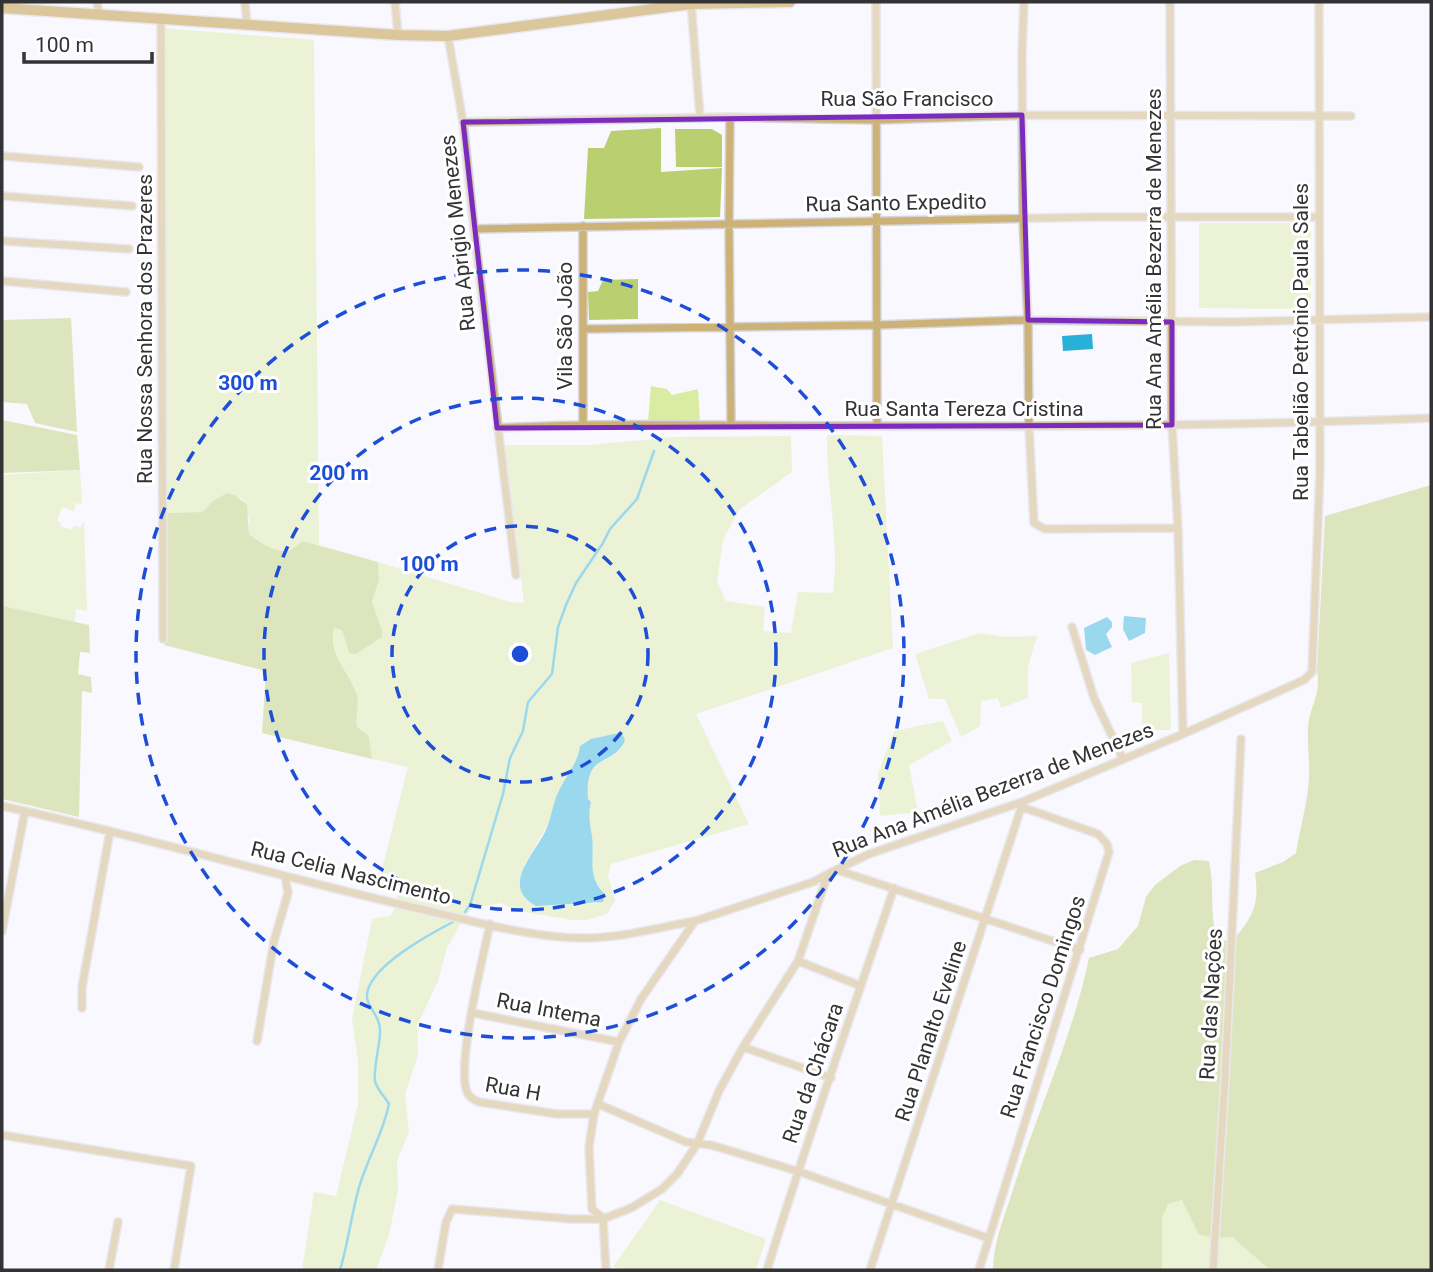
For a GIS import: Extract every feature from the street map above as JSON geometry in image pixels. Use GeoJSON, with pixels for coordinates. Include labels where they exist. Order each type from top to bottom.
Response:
{"type":"FeatureCollection","features":[{"type":"Feature","properties":{"kind":"main road"},"geometry":{"type":"LineString","coordinates":[[2,8],[398,35],[448,36],[691,3],[790,2]]}},
{"type":"Feature","properties":{"kind":"street"},"geometry":{"type":"LineString","coordinates":[[97,2],[99,15]]}},
{"type":"Feature","properties":{"kind":"street"},"geometry":{"type":"LineString","coordinates":[[245,2],[247,24]]}},
{"type":"Feature","properties":{"kind":"street"},"geometry":{"type":"LineString","coordinates":[[395,2],[398,35]]}},
{"type":"Feature","properties":{"kind":"street"},"geometry":{"type":"LineString","coordinates":[[876,2],[879,325],[877,426]]}},
{"type":"Feature","properties":{"kind":"street"},"geometry":{"type":"LineString","coordinates":[[1024,2],[1023,218],[1028,320],[1028,427],[1034,523],[1041,528],[1178,528]]}},
{"type":"Feature","properties":{"kind":"street","name":"Rua Ana Amélia Bezerra de Menezes"},"geometry":{"type":"LineString","coordinates":[[438,1270],[446,1222],[452,1209],[603,1219],[631,1208],[662,1189],[677,1174],[697,1144],[719,1091],[743,1047],[798,961],[828,874],[869,855],[1022,804],[1183,734],[1178,528],[1172,425],[1170,2]]}},
{"type":"Feature","properties":{"kind":"street","name":"Rua Tabelião Petrônio Paula Sales"},"geometry":{"type":"LineString","coordinates":[[1183,734],[1304,680],[1313,668],[1320,471],[1319,2]]}},
{"type":"Feature","properties":{"kind":"street"},"geometry":{"type":"LineString","coordinates":[[691,3],[700,118]]}},
{"type":"Feature","properties":{"kind":"street","name":"Rua Nossa Senhora dos Prazeres"},"geometry":{"type":"LineString","coordinates":[[161,19],[163,639]]}},
{"type":"Feature","properties":{"kind":"street","name":"Rua Aprigio Menezes"},"geometry":{"type":"LineString","coordinates":[[448,36],[463,122],[516,575]]}},
{"type":"Feature","properties":{"kind":"street","name":"Rua São Francisco"},"geometry":{"type":"LineString","coordinates":[[463,122],[730,117],[876,120],[1022,116],[1351,116]]}},
{"type":"Feature","properties":{"kind":"street"},"geometry":{"type":"LineString","coordinates":[[730,117],[731,424]]}},
{"type":"Feature","properties":{"kind":"street"},"geometry":{"type":"LineString","coordinates":[[2,156],[139,167]]}},
{"type":"Feature","properties":{"kind":"street"},"geometry":{"type":"LineString","coordinates":[[2,197],[132,206]]}},
{"type":"Feature","properties":{"kind":"street","name":"Rua Santo Expedito"},"geometry":{"type":"LineString","coordinates":[[474,229],[1023,218],[1318,217]]}},
{"type":"Feature","properties":{"kind":"street","name":"Vila São João"},"geometry":{"type":"LineString","coordinates":[[583,226],[583,426]]}},
{"type":"Feature","properties":{"kind":"street"},"geometry":{"type":"LineString","coordinates":[[2,241],[129,249]]}},
{"type":"Feature","properties":{"kind":"street"},"geometry":{"type":"LineString","coordinates":[[2,281],[126,292]]}},
{"type":"Feature","properties":{"kind":"street"},"geometry":{"type":"LineString","coordinates":[[583,329],[1028,320],[1172,322],[1431,317]]}},
{"type":"Feature","properties":{"kind":"street","name":"Rua Santa Tereza Cristina"},"geometry":{"type":"LineString","coordinates":[[497,428],[731,424],[1028,427],[1319,423],[1431,418]]}},
{"type":"Feature","properties":{"kind":"street"},"geometry":{"type":"LineString","coordinates":[[1072,626],[1086,677],[1123,759]]}},
{"type":"Feature","properties":{"kind":"street","name":"Rua das Nações"},"geometry":{"type":"LineString","coordinates":[[1213,1270],[1241,739]]}},
{"type":"Feature","properties":{"kind":"street","name":"Rua Planalto Eveline"},"geometry":{"type":"LineString","coordinates":[[870,1270],[1022,804]]}},
{"type":"Feature","properties":{"kind":"street","name":"Rua Francisco Domingos"},"geometry":{"type":"LineString","coordinates":[[979,1270],[1109,852],[1107,844],[1094,833],[1022,804]]}},
{"type":"Feature","properties":{"kind":"street","name":"Rua Celia Nascimento"},"geometry":{"type":"LineString","coordinates":[[2,806],[204,853],[285,877],[490,924],[583,939],[607,938],[695,920],[813,882],[828,874]]}},
{"type":"Feature","properties":{"kind":"street"},"geometry":{"type":"LineString","coordinates":[[2,931],[25,811]]}},
{"type":"Feature","properties":{"kind":"street"},"geometry":{"type":"LineString","coordinates":[[82,1008],[82,987],[110,831]]}},
{"type":"Feature","properties":{"kind":"street"},"geometry":{"type":"LineString","coordinates":[[837,870],[1080,950]]}},
{"type":"Feature","properties":{"kind":"street"},"geometry":{"type":"LineString","coordinates":[[257,1041],[274,941],[288,893],[285,877]]}},
{"type":"Feature","properties":{"kind":"street","name":"Rua da Chácara"},"geometry":{"type":"LineString","coordinates":[[767,1270],[797,1171],[894,888]]}},
{"type":"Feature","properties":{"kind":"street"},"geometry":{"type":"LineString","coordinates":[[606,1270],[603,1219],[592,1209],[589,1147],[594,1114],[619,1042],[641,999],[695,920]]}},
{"type":"Feature","properties":{"kind":"street"},"geometry":{"type":"LineString","coordinates":[[473,1013],[490,924]]}},
{"type":"Feature","properties":{"kind":"street"},"geometry":{"type":"LineString","coordinates":[[798,961],[861,986]]}},
{"type":"Feature","properties":{"kind":"street","name":"Rua Intema"},"geometry":{"type":"LineString","coordinates":[[473,1013],[619,1042]]}},
{"type":"Feature","properties":{"kind":"street","name":"Rua H"},"geometry":{"type":"LineString","coordinates":[[473,1013],[464,1075],[467,1092],[472,1099],[557,1114],[594,1114]]}},
{"type":"Feature","properties":{"kind":"street"},"geometry":{"type":"LineString","coordinates":[[743,1047],[831,1078]]}},
{"type":"Feature","properties":{"kind":"street"},"geometry":{"type":"LineString","coordinates":[[598,1104],[686,1142],[711,1145],[797,1171],[988,1238]]}},
{"type":"Feature","properties":{"kind":"street"},"geometry":{"type":"LineString","coordinates":[[2,1135],[191,1166],[174,1270]]}},
{"type":"Feature","properties":{"kind":"street"},"geometry":{"type":"LineString","coordinates":[[109,1270],[118,1222]]}},
{"type":"Feature","properties":{"kind":"highlighted area"},"geometry":{"type":"Polygon","coordinates":[[[1022,115],[1028,320],[1172,322],[1172,425],[497,428],[463,122],[1022,115]]]}},
{"type":"Feature","properties":{"kind":"green space"},"geometry":{"type":"Polygon","coordinates":[[[163,28],[314,40],[319,545],[303,541],[288,551],[283,551],[262,543],[249,534],[249,519],[242,499],[236,496],[220,497],[202,512],[164,513],[163,28]]]}},
{"type":"Feature","properties":{"kind":"green space"},"geometry":{"type":"Polygon","coordinates":[[[661,128],[661,172],[722,168],[720,217],[584,219],[588,148],[604,148],[611,131],[661,128]]]}},
{"type":"Feature","properties":{"kind":"green space"},"geometry":{"type":"Polygon","coordinates":[[[675,129],[712,129],[722,135],[722,167],[676,167],[675,129]]]}},
{"type":"Feature","properties":{"kind":"green space"},"geometry":{"type":"Polygon","coordinates":[[[1199,223],[1311,223],[1311,309],[1199,308],[1199,223]]]}},
{"type":"Feature","properties":{"kind":"green space"},"geometry":{"type":"Polygon","coordinates":[[[638,279],[638,319],[589,320],[588,292],[598,291],[603,280],[638,279]]]}},
{"type":"Feature","properties":{"kind":"green space"},"geometry":{"type":"Polygon","coordinates":[[[71,318],[77,432],[35,423],[27,404],[2,402],[2,320],[71,318]]]}},
{"type":"Feature","properties":{"kind":"green space"},"geometry":{"type":"Polygon","coordinates":[[[651,386],[667,389],[672,395],[698,389],[700,422],[648,421],[651,386]]]}},
{"type":"Feature","properties":{"kind":"green space"},"geometry":{"type":"Polygon","coordinates":[[[2,420],[77,435],[80,470],[2,473],[2,420]]]}},
{"type":"Feature","properties":{"kind":"green space"},"geometry":{"type":"Polygon","coordinates":[[[827,435],[882,436],[893,648],[696,714],[749,824],[611,864],[608,876],[615,900],[607,914],[586,920],[573,920],[518,911],[501,903],[473,908],[465,916],[447,948],[438,981],[417,1026],[418,1055],[405,1095],[409,1132],[397,1160],[398,1190],[389,1235],[376,1270],[302,1270],[314,1192],[336,1196],[358,1104],[358,1061],[352,1019],[372,919],[390,916],[395,908],[397,894],[377,889],[408,767],[372,759],[369,736],[357,727],[357,695],[337,655],[334,628],[342,630],[349,653],[382,630],[372,602],[379,580],[378,562],[510,602],[524,603],[504,445],[590,445],[674,437],[791,436],[792,472],[739,510],[723,540],[717,582],[726,601],[765,607],[763,631],[791,633],[798,592],[833,593],[835,554],[827,435]],[[613,735],[591,739],[580,746],[578,760],[568,773],[549,823],[524,865],[550,906],[581,902],[596,904],[605,894],[593,873],[588,784],[595,767],[613,756],[625,741],[613,735]]]}},
{"type":"Feature","properties":{"kind":"green space"},"geometry":{"type":"Polygon","coordinates":[[[80,470],[82,504],[76,503],[74,511],[62,507],[57,521],[61,523],[60,526],[72,530],[74,526],[81,527],[83,521],[84,524],[87,611],[76,609],[75,622],[2,607],[2,475],[80,470]]]}},
{"type":"Feature","properties":{"kind":"green space"},"geometry":{"type":"Polygon","coordinates":[[[1431,485],[1431,1270],[1270,1270],[1232,1237],[1199,1235],[1182,1200],[1168,1204],[1162,1218],[1162,1270],[993,1270],[1002,1221],[1073,1018],[1089,958],[1118,949],[1138,926],[1146,897],[1155,885],[1180,866],[1194,860],[1209,861],[1217,939],[1232,942],[1253,910],[1256,894],[1255,873],[1283,862],[1296,853],[1308,786],[1309,720],[1318,687],[1325,516],[1431,485]]]}},
{"type":"Feature","properties":{"kind":"green space"},"geometry":{"type":"Polygon","coordinates":[[[227,493],[235,495],[247,505],[249,534],[267,546],[288,551],[303,541],[378,562],[379,580],[372,602],[382,637],[356,654],[349,653],[342,630],[334,628],[333,638],[337,655],[357,695],[357,727],[369,736],[372,759],[262,733],[266,671],[164,645],[164,513],[202,512],[213,501],[227,493]]]}},
{"type":"Feature","properties":{"kind":"green space"},"geometry":{"type":"Polygon","coordinates":[[[2,606],[89,625],[90,653],[80,652],[78,674],[91,677],[92,693],[82,691],[79,817],[2,799],[2,606]]]}},
{"type":"Feature","properties":{"kind":"green space"},"geometry":{"type":"Polygon","coordinates":[[[980,633],[1004,637],[1037,636],[1028,667],[1028,698],[1001,708],[998,698],[981,701],[980,726],[961,737],[945,699],[929,699],[915,654],[980,633]]]}},
{"type":"Feature","properties":{"kind":"green space"},"geometry":{"type":"Polygon","coordinates":[[[1169,653],[1171,730],[1142,730],[1142,703],[1132,702],[1131,663],[1169,653]]]}},
{"type":"Feature","properties":{"kind":"green space"},"geometry":{"type":"Polygon","coordinates":[[[943,721],[952,741],[909,765],[918,812],[880,816],[878,773],[894,731],[943,721]]]}},
{"type":"Feature","properties":{"kind":"green space"},"geometry":{"type":"Polygon","coordinates":[[[660,1200],[766,1239],[756,1270],[628,1270],[613,1267],[660,1200]]]}},
{"type":"Feature","properties":{"kind":"green space"},"geometry":{"type":"Polygon","coordinates":[[[1183,1200],[1199,1235],[1232,1237],[1270,1270],[1162,1270],[1162,1218],[1168,1203],[1183,1200]]]}},
{"type":"Feature","properties":{"kind":"water"},"geometry":{"type":"Polygon","coordinates":[[[1092,334],[1093,349],[1063,351],[1062,336],[1092,334]]]}},
{"type":"Feature","properties":{"kind":"water"},"geometry":{"type":"Polygon","coordinates":[[[1124,616],[1146,618],[1145,633],[1129,641],[1123,629],[1124,616]]]}},
{"type":"Feature","properties":{"kind":"water"},"geometry":{"type":"Polygon","coordinates":[[[1107,617],[1112,622],[1112,627],[1106,634],[1112,647],[1095,655],[1086,650],[1084,628],[1107,617]]]}},
{"type":"Feature","properties":{"kind":"water"},"geometry":{"type":"Polygon","coordinates":[[[619,733],[625,741],[619,750],[594,767],[588,784],[588,799],[591,802],[589,815],[593,844],[592,867],[595,881],[605,894],[603,902],[536,906],[521,890],[520,880],[547,827],[557,795],[577,759],[580,746],[591,739],[619,733]]]}},
{"type":"Feature","properties":{"kind":"waterway"},"geometry":{"type":"LineString","coordinates":[[465,912],[470,905],[503,794],[510,758],[523,731],[528,702],[552,674],[558,627],[566,605],[576,583],[610,529],[637,499],[654,451]]}},
{"type":"Feature","properties":{"kind":"waterway"},"geometry":{"type":"LineString","coordinates":[[340,1270],[358,1191],[389,1104],[375,1081],[380,1027],[368,1002],[369,987],[376,975],[401,953],[453,922]]}}]}
